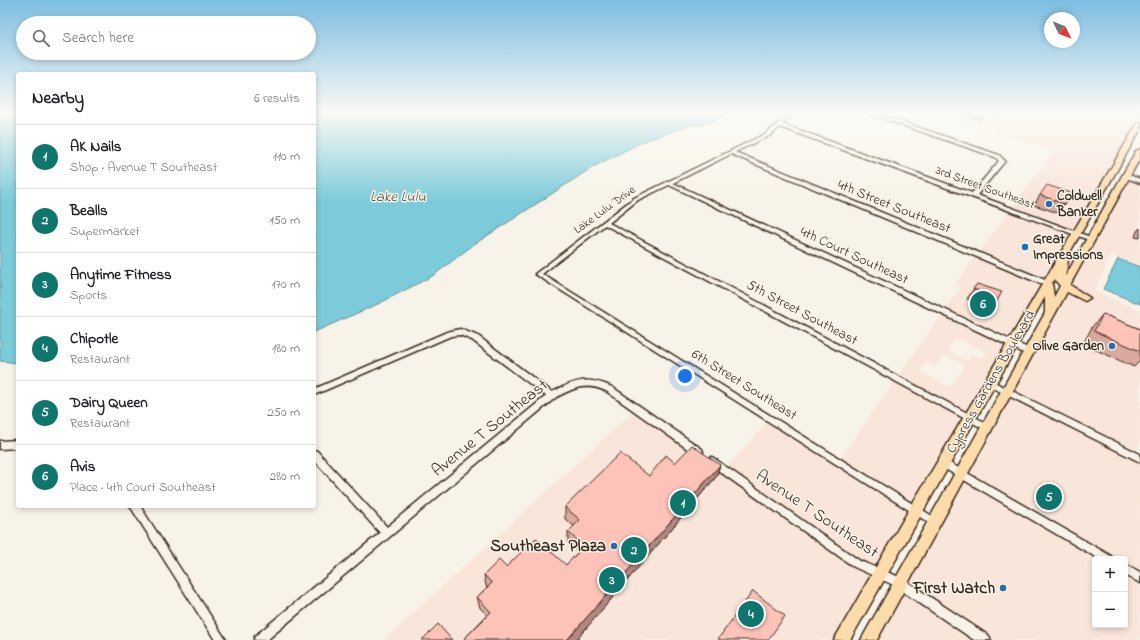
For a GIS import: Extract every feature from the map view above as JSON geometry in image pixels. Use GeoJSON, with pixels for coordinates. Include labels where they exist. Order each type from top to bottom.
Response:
{"type":"FeatureCollection","features":[{"type":"Feature","properties":{"kind":"main road","name":"Cypress Gardens Boulevard"},"geometry":{"type":"LineString","coordinates":[[842,640],[1129,143]]}},
{"type":"Feature","properties":{"kind":"main road"},"geometry":{"type":"LineString","coordinates":[[1136,158],[1133,155],[1137,143]]}},
{"type":"Feature","properties":{"kind":"main road","name":"Cypress Gardens Boulevard"},"geometry":{"type":"LineString","coordinates":[[869,640],[1140,151]]}},
{"type":"Feature","properties":{"kind":"main road"},"geometry":{"type":"LineString","coordinates":[[1123,154],[1125,155],[1123,171],[1126,176]]}},
{"type":"Feature","properties":{"kind":"main road"},"geometry":{"type":"LineString","coordinates":[[1063,259],[1060,280],[1065,286],[1076,294],[1085,298]]}},
{"type":"Feature","properties":{"kind":"main road"},"geometry":{"type":"LineString","coordinates":[[1048,284],[1050,295],[1050,313]]}},
{"type":"Feature","properties":{"kind":"street","name":"Lake Lulu Drive"},"geometry":{"type":"LineString","coordinates":[[538,274],[636,199],[751,143]]}},
{"type":"Feature","properties":{"kind":"street","name":"3rd Street Southeast"},"geometry":{"type":"LineString","coordinates":[[829,143],[1091,239]]}},
{"type":"Feature","properties":{"kind":"street"},"geometry":{"type":"LineString","coordinates":[[959,143],[997,156],[1002,161],[973,196]]}},
{"type":"Feature","properties":{"kind":"street","name":"4th Street Southeast"},"geometry":{"type":"LineString","coordinates":[[732,152],[1048,284]]}},
{"type":"Feature","properties":{"kind":"street"},"geometry":{"type":"LineString","coordinates":[[1126,176],[1140,181]]}},
{"type":"Feature","properties":{"kind":"street","name":"4th Court Southeast"},"geometry":{"type":"LineString","coordinates":[[669,183],[1029,352]]}},
{"type":"Feature","properties":{"kind":"street","name":"5th Street Southeast"},"geometry":{"type":"LineString","coordinates":[[605,223],[987,426]]}},
{"type":"Feature","properties":{"kind":"street","name":"6th Street Southeast"},"geometry":{"type":"LineString","coordinates":[[538,274],[934,522]]}},
{"type":"Feature","properties":{"kind":"street"},"geometry":{"type":"LineString","coordinates":[[316,391],[450,334],[460,332],[475,338],[552,396]]}},
{"type":"Feature","properties":{"kind":"street","name":"Avenue T Southeast"},"geometry":{"type":"LineString","coordinates":[[259,640],[552,396],[577,383],[588,382],[609,389],[857,564],[872,572],[900,583]]}},
{"type":"Feature","properties":{"kind":"street"},"geometry":{"type":"LineString","coordinates":[[990,383],[1140,458]]}},
{"type":"Feature","properties":{"kind":"street"},"geometry":{"type":"LineString","coordinates":[[0,445],[16,444]]}},
{"type":"Feature","properties":{"kind":"street"},"geometry":{"type":"LineString","coordinates":[[316,456],[387,534]]}},
{"type":"Feature","properties":{"kind":"street"},"geometry":{"type":"LineString","coordinates":[[943,463],[1103,556]]}},
{"type":"Feature","properties":{"kind":"street"},"geometry":{"type":"LineString","coordinates":[[137,508],[221,640]]}},
{"type":"Feature","properties":{"kind":"street"},"geometry":{"type":"LineString","coordinates":[[1128,571],[1140,578]]}},
{"type":"Feature","properties":{"kind":"street"},"geometry":{"type":"LineString","coordinates":[[900,583],[985,640]]}},
{"type":"Feature","properties":{"kind":"shaded area"},"geometry":{"type":"Polygon","coordinates":[[[1028,143],[1125,143],[1074,231],[1012,208],[1054,151],[1028,143]]]}},
{"type":"Feature","properties":{"kind":"shaded area"},"geometry":{"type":"Polygon","coordinates":[[[1129,179],[1140,183],[1140,265],[1111,255],[1094,291],[1140,310],[1140,440],[1137,452],[1014,391],[1068,292],[1088,302],[1091,299],[1070,287],[1129,179]]]}},
{"type":"Feature","properties":{"kind":"shaded area"},"geometry":{"type":"Polygon","coordinates":[[[1009,211],[1072,234],[1044,280],[979,253],[1009,211]]]}},
{"type":"Feature","properties":{"kind":"shaded area"},"geometry":{"type":"Polygon","coordinates":[[[976,256],[1042,283],[1009,340],[945,310],[961,287],[956,284],[976,256]]]}},
{"type":"Feature","properties":{"kind":"shaded area"},"geometry":{"type":"Polygon","coordinates":[[[942,314],[1006,344],[967,412],[898,376],[942,314]],[[956,338],[948,349],[951,353],[966,360],[969,360],[972,354],[981,358],[986,354],[983,350],[956,338]],[[943,356],[935,367],[927,363],[921,370],[924,374],[950,387],[965,367],[962,363],[943,356]]]}},
{"type":"Feature","properties":{"kind":"shaded area"},"geometry":{"type":"Polygon","coordinates":[[[895,381],[963,418],[912,502],[840,458],[895,381]]]}},
{"type":"Feature","properties":{"kind":"shaded area"},"geometry":{"type":"Polygon","coordinates":[[[1011,396],[1140,461],[1140,573],[1128,566],[1128,556],[1111,556],[969,473],[1011,396]]]}},
{"type":"Feature","properties":{"kind":"shaded area"},"geometry":{"type":"Polygon","coordinates":[[[634,411],[855,568],[870,576],[833,640],[384,640],[634,411]]]}},
{"type":"Feature","properties":{"kind":"shaded area"},"geometry":{"type":"Polygon","coordinates":[[[768,422],[908,510],[875,567],[859,559],[727,467],[768,422]]]}},
{"type":"Feature","properties":{"kind":"shaded area"},"geometry":{"type":"Polygon","coordinates":[[[965,480],[1095,556],[1092,556],[1092,628],[1128,628],[1128,576],[1140,583],[1140,640],[995,640],[909,583],[965,480]]]}},
{"type":"Feature","properties":{"kind":"shaded area"},"geometry":{"type":"Polygon","coordinates":[[[904,592],[976,640],[878,640],[904,592]]]}},
{"type":"Feature","properties":{"kind":"water"},"geometry":{"type":"Polygon","coordinates":[[[0,143],[16,143],[16,363],[0,361],[0,143]]]}},
{"type":"Feature","properties":{"kind":"water","name":"Lake Lulu"},"geometry":{"type":"Polygon","coordinates":[[[316,143],[640,143],[593,167],[473,245],[434,275],[380,303],[316,331],[316,143]]]}},
{"type":"Feature","properties":{"kind":"water"},"geometry":{"type":"Polygon","coordinates":[[[1118,259],[1140,267],[1140,304],[1103,289],[1118,259]]]}},
{"type":"Feature","properties":{"kind":"building"},"geometry":{"type":"Polygon","coordinates":[[[1047,185],[1071,193],[1064,204],[1040,195],[1047,185]]]}},
{"type":"Feature","properties":{"kind":"building"},"geometry":{"type":"Polygon","coordinates":[[[977,284],[1002,292],[994,306],[976,297],[979,291],[973,289],[977,284]]]}},
{"type":"Feature","properties":{"kind":"building"},"geometry":{"type":"Polygon","coordinates":[[[1103,314],[1140,329],[1140,351],[1094,331],[1103,314]]]}},
{"type":"Feature","properties":{"kind":"building","name":"Southeast Plaza"},"geometry":{"type":"Polygon","coordinates":[[[692,445],[720,465],[567,640],[463,640],[491,612],[477,597],[492,583],[484,575],[499,560],[506,567],[536,538],[566,565],[584,546],[568,532],[580,520],[565,507],[620,453],[649,476],[666,455],[675,463],[692,445]]]}},
{"type":"Feature","properties":{"kind":"building"},"geometry":{"type":"Polygon","coordinates":[[[753,591],[785,616],[768,640],[718,639],[753,591]]]}},
{"type":"Feature","properties":{"kind":"building"},"geometry":{"type":"Polygon","coordinates":[[[438,624],[452,640],[422,640],[438,624]]]}},
{"type":"Feature","properties":{"kind":"place","name":"Coldwell Banker"},"geometry":{"type":"Point","coordinates":[1049,204]}},
{"type":"Feature","properties":{"kind":"place","name":"Great Impressions"},"geometry":{"type":"Point","coordinates":[1025,247]}},
{"type":"Feature","properties":{"kind":"place","name":"Avis"},"geometry":{"type":"Point","coordinates":[983,304]}},
{"type":"Feature","properties":{"kind":"place","name":"Olive Garden"},"geometry":{"type":"Point","coordinates":[1112,346]}},
{"type":"Feature","properties":{"kind":"place","name":"Dairy Queen"},"geometry":{"type":"Point","coordinates":[1049,497]}},
{"type":"Feature","properties":{"kind":"place","name":"AK Nails"},"geometry":{"type":"Point","coordinates":[683,503]}},
{"type":"Feature","properties":{"kind":"place","name":"Southeast Plaza"},"geometry":{"type":"Point","coordinates":[614,546]}},
{"type":"Feature","properties":{"kind":"place","name":"Bealls"},"geometry":{"type":"Point","coordinates":[634,550]}},
{"type":"Feature","properties":{"kind":"place","name":"Anytime Fitness"},"geometry":{"type":"Point","coordinates":[612,580]}},
{"type":"Feature","properties":{"kind":"place","name":"First Watch"},"geometry":{"type":"Point","coordinates":[1003,588]}},
{"type":"Feature","properties":{"kind":"place","name":"Chipotle"},"geometry":{"type":"Point","coordinates":[751,614]}}]}
